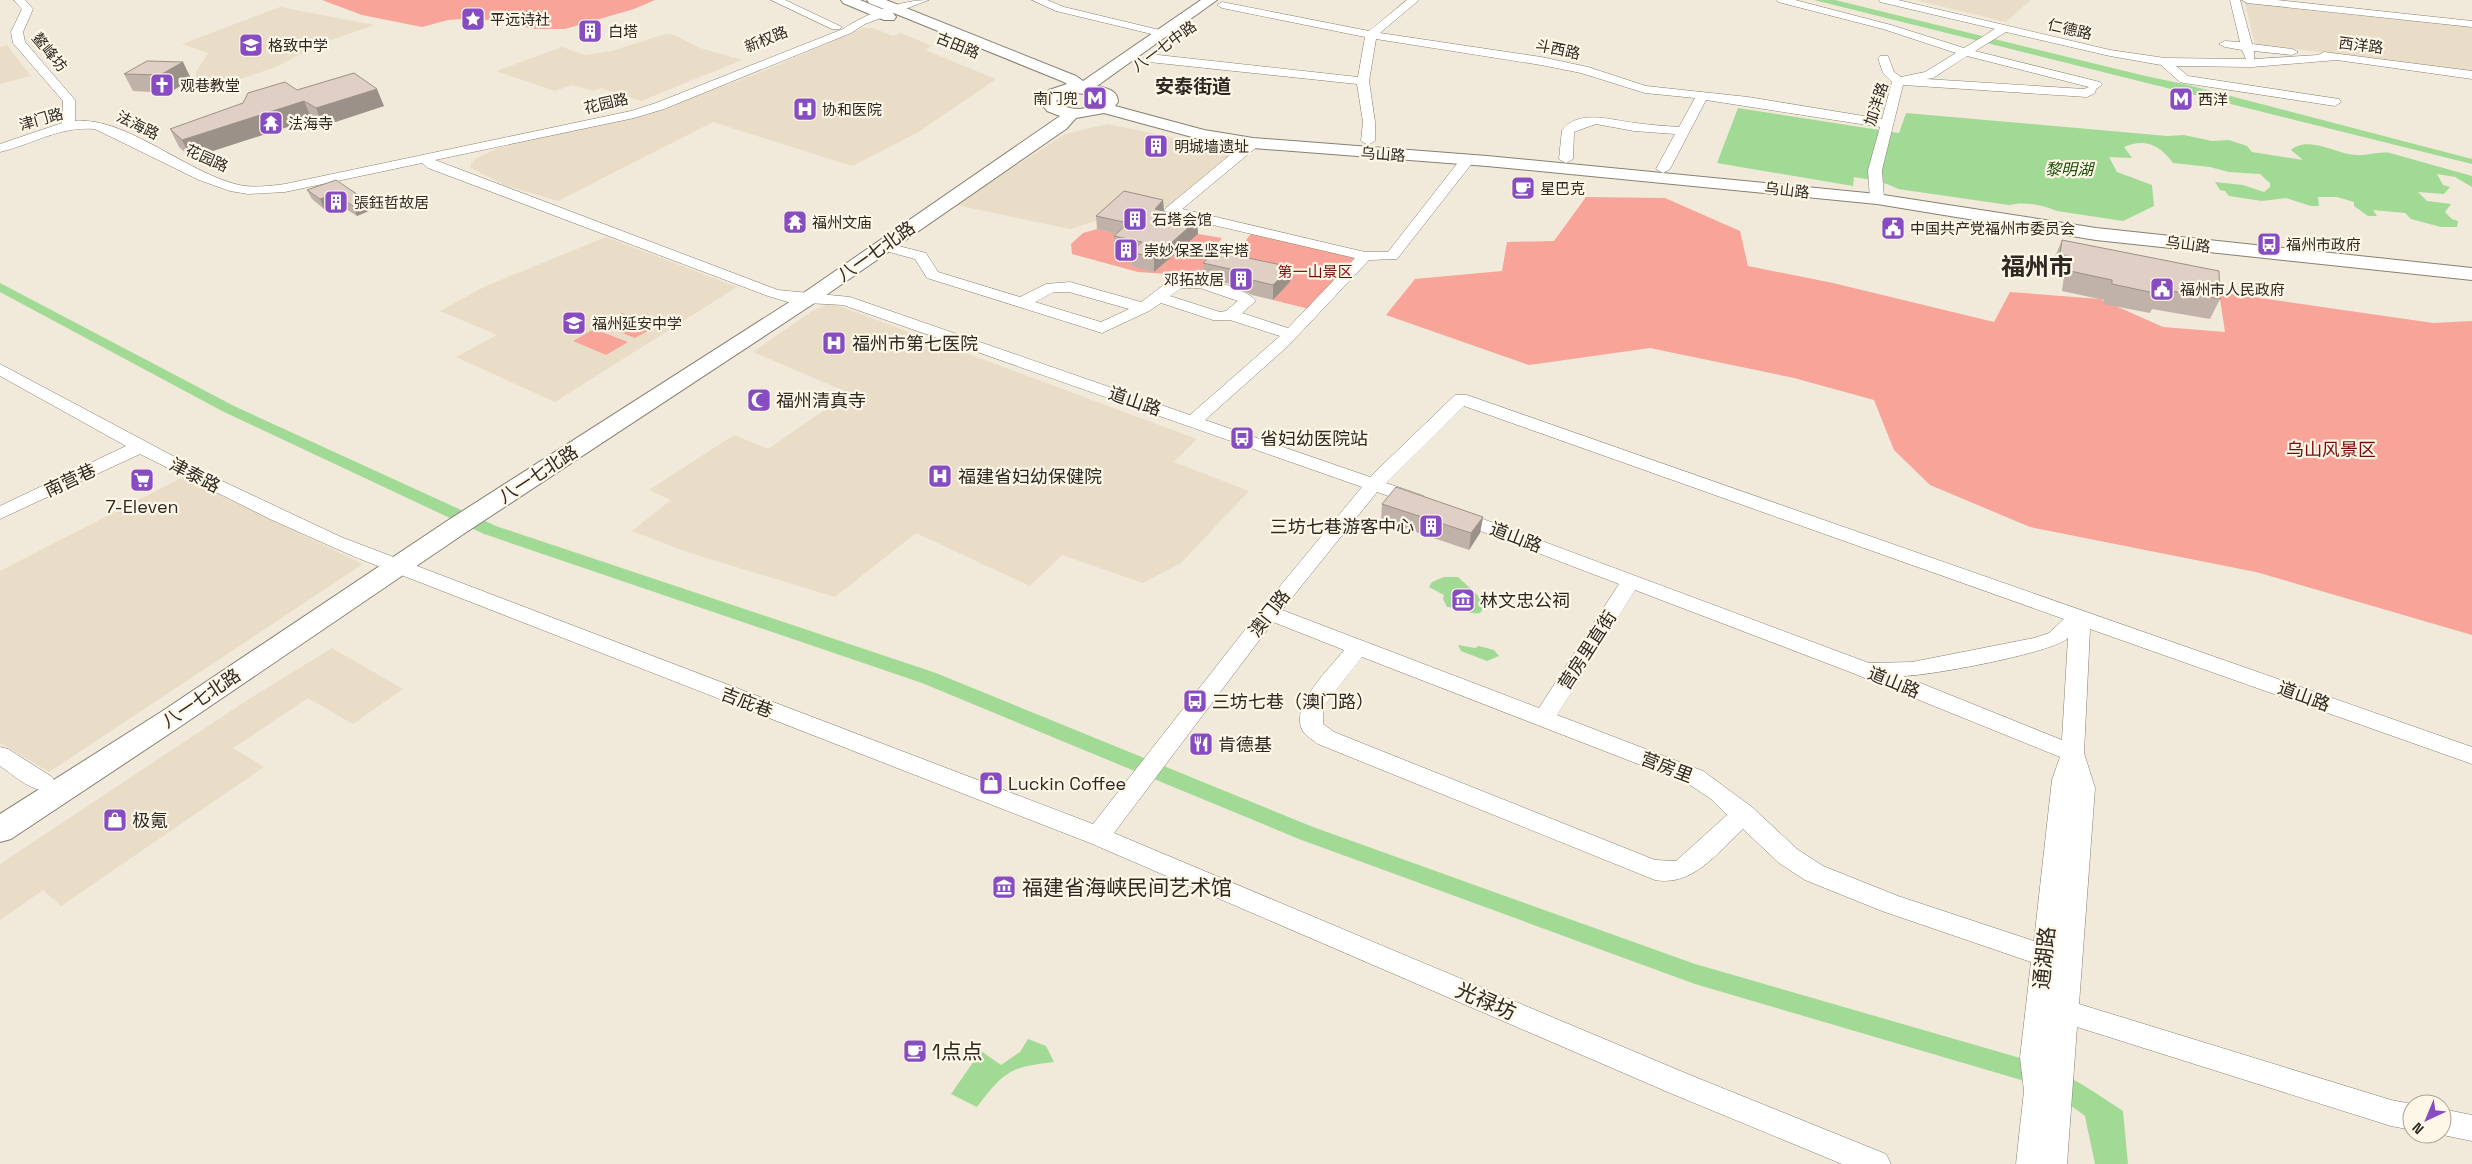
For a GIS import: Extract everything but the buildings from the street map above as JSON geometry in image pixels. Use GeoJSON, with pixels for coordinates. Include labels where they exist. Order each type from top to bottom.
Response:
{"type":"FeatureCollection","features":[{"type":"Feature","properties":{"kind":"main road","name":"古田路"},"geometry":{"type":"LineString","coordinates":[[848,0],[884,8],[1075,89],[1104,99]]}},
{"type":"Feature","properties":{"kind":"main road","name":"八一七中路"},"geometry":{"type":"LineString","coordinates":[[1064,111],[1050,106],[1049,98],[1075,89],[1219,2]]}},
{"type":"Feature","properties":{"kind":"main road","name":"八一七中路"},"geometry":{"type":"LineString","coordinates":[[1104,99],[1149,58],[1219,2]]}},
{"type":"Feature","properties":{"kind":"main road"},"geometry":{"type":"LineString","coordinates":[[799,297],[1046,122],[1064,111],[1104,99]]}},
{"type":"Feature","properties":{"kind":"main road","name":"乌山路"},"geometry":{"type":"LineString","coordinates":[[1104,99],[1196,124],[1237,132],[1566,158],[1876,190],[2204,239],[2472,269]]}},
{"type":"Feature","properties":{"kind":"main road","name":"乌山路"},"geometry":{"type":"LineString","coordinates":[[1104,99],[1203,135],[1253,143],[1876,190],[2096,234],[2472,274]]}},
{"type":"Feature","properties":{"kind":"main road","name":"八一七北路"},"geometry":{"type":"LineString","coordinates":[[0,812],[388,564],[799,297],[883,246],[1060,125],[1064,111]]}},
{"type":"Feature","properties":{"kind":"main road","name":"八一七北路"},"geometry":{"type":"LineString","coordinates":[[0,830],[171,719],[388,564]]}},
{"type":"Feature","properties":{"kind":"street","name":"鳌峰坊"},"geometry":{"type":"LineString","coordinates":[[19,0],[28,9],[17,32],[18,43],[69,100],[70,114],[67,127]]}},
{"type":"Feature","properties":{"kind":"street"},"geometry":{"type":"LineString","coordinates":[[776,0],[836,27]]}},
{"type":"Feature","properties":{"kind":"street"},"geometry":{"type":"LineString","coordinates":[[884,8],[912,0]]}},
{"type":"Feature","properties":{"kind":"street"},"geometry":{"type":"LineString","coordinates":[[884,8],[924,0]]}},
{"type":"Feature","properties":{"kind":"street"},"geometry":{"type":"LineString","coordinates":[[1037,0],[1060,9],[1164,34]]}},
{"type":"Feature","properties":{"kind":"street"},"geometry":{"type":"LineString","coordinates":[[1368,141],[1369,122],[1363,81],[1371,34],[1414,0]]}},
{"type":"Feature","properties":{"kind":"street"},"geometry":{"type":"LineString","coordinates":[[1782,0],[1887,28],[1965,52],[2096,85],[2087,93],[1898,81],[1889,73],[1884,58]]}},
{"type":"Feature","properties":{"kind":"street","name":"仁德路"},"geometry":{"type":"LineString","coordinates":[[1884,0],[2110,54],[2165,62],[2252,63],[2336,57]]}},
{"type":"Feature","properties":{"kind":"street"},"geometry":{"type":"LineString","coordinates":[[2235,0],[2252,63]]}},
{"type":"Feature","properties":{"kind":"street"},"geometry":{"type":"LineString","coordinates":[[2247,0],[2472,24]]}},
{"type":"Feature","properties":{"kind":"street","name":"斗西路"},"geometry":{"type":"LineString","coordinates":[[1219,2],[1371,34],[1540,61],[1584,70],[1630,86],[1701,98],[1748,101],[1885,128]]}},
{"type":"Feature","properties":{"kind":"street","name":"新权路"},"geometry":{"type":"LineString","coordinates":[[656,103],[884,8]]}},
{"type":"Feature","properties":{"kind":"street","name":"新权路"},"geometry":{"type":"LineString","coordinates":[[656,103],[847,31],[884,8]]}},
{"type":"Feature","properties":{"kind":"street","name":"加洋路"},"geometry":{"type":"LineString","coordinates":[[1876,190],[1885,128],[1898,81],[1929,75],[2003,28]]}},
{"type":"Feature","properties":{"kind":"street","name":"西洋路"},"geometry":{"type":"LineString","coordinates":[[2225,44],[2472,75]]}},
{"type":"Feature","properties":{"kind":"street"},"geometry":{"type":"LineString","coordinates":[[1149,58],[1363,81]]}},
{"type":"Feature","properties":{"kind":"street"},"geometry":{"type":"LineString","coordinates":[[2165,62],[2184,79],[2335,102]]}},
{"type":"Feature","properties":{"kind":"street"},"geometry":{"type":"LineString","coordinates":[[1663,169],[1701,98]]}},
{"type":"Feature","properties":{"kind":"street","name":"花园路"},"geometry":{"type":"LineString","coordinates":[[168,158],[238,180],[261,183],[284,181],[656,103]]}},
{"type":"Feature","properties":{"kind":"street","name":"花园路"},"geometry":{"type":"LineString","coordinates":[[168,158],[213,180],[236,188],[260,190],[285,188],[426,160],[634,114],[656,103]]}},
{"type":"Feature","properties":{"kind":"street"},"geometry":{"type":"LineString","coordinates":[[1566,158],[1568,130],[1581,123],[1596,120],[1634,128],[1682,131]]}},
{"type":"Feature","properties":{"kind":"street","name":"津门路"},"geometry":{"type":"LineString","coordinates":[[0,148],[67,127],[92,124]]}},
{"type":"Feature","properties":{"kind":"street","name":"法海路"},"geometry":{"type":"LineString","coordinates":[[92,124],[109,129],[168,158]]}},
{"type":"Feature","properties":{"kind":"street"},"geometry":{"type":"LineString","coordinates":[[1253,143],[1171,211],[1365,256],[1392,256],[1468,159]]}},
{"type":"Feature","properties":{"kind":"street","name":"道山路"},"geometry":{"type":"LineString","coordinates":[[426,160],[433,165],[799,297],[845,300],[1374,484],[1858,667],[2073,753]]}},
{"type":"Feature","properties":{"kind":"street"},"geometry":{"type":"LineString","coordinates":[[883,246],[922,256],[932,275],[1102,328],[1143,308],[1177,284],[1201,283],[1248,300],[1231,315]]}},
{"type":"Feature","properties":{"kind":"street"},"geometry":{"type":"LineString","coordinates":[[1194,421],[1291,334],[1365,256]]}},
{"type":"Feature","properties":{"kind":"street"},"geometry":{"type":"LineString","coordinates":[[1021,303],[1051,287],[1070,287],[1143,308]]}},
{"type":"Feature","properties":{"kind":"street"},"geometry":{"type":"LineString","coordinates":[[1158,297],[1219,317],[1231,315],[1291,334]]}},
{"type":"Feature","properties":{"kind":"street","name":"津泰路"},"geometry":{"type":"LineString","coordinates":[[3,374],[140,447],[275,514],[388,564]]}},
{"type":"Feature","properties":{"kind":"street","name":"澳门路"},"geometry":{"type":"LineString","coordinates":[[1098,836],[1269,613],[1374,484],[1461,399],[2080,616]]}},
{"type":"Feature","properties":{"kind":"street","name":"南营巷"},"geometry":{"type":"LineString","coordinates":[[0,514],[140,447]]}},
{"type":"Feature","properties":{"kind":"street","name":"吉庇巷"},"geometry":{"type":"LineString","coordinates":[[388,564],[1098,836]]}},
{"type":"Feature","properties":{"kind":"street","name":"营房里直街"},"geometry":{"type":"LineString","coordinates":[[1543,719],[1631,581]]}},
{"type":"Feature","properties":{"kind":"street","name":"营房里"},"geometry":{"type":"LineString","coordinates":[[1269,613],[1695,777],[1720,792],[1788,856],[1829,881],[2044,956]]}},
{"type":"Feature","properties":{"kind":"street"},"geometry":{"type":"LineString","coordinates":[[1858,667],[1887,670],[1912,668],[2038,645],[2056,638],[2080,616]]}},
{"type":"Feature","properties":{"kind":"street","name":"道山路"},"geometry":{"type":"LineString","coordinates":[[2080,616],[2472,756]]}},
{"type":"Feature","properties":{"kind":"street","name":"通湖路"},"geometry":{"type":"LineString","coordinates":[[2052,1164],[2048,1095],[2034,1058],[2064,780],[2073,753],[2080,616]]}},
{"type":"Feature","properties":{"kind":"street"},"geometry":{"type":"LineString","coordinates":[[1358,647],[1313,705],[1310,712],[1312,727],[1326,738],[1650,869],[1663,872],[1675,872],[1684,868],[1744,814]]}},
{"type":"Feature","properties":{"kind":"street","name":"通湖路"},"geometry":{"type":"LineString","coordinates":[[2031,1164],[2048,1095],[2061,1069],[2064,1011],[2083,788],[2073,753]]}},
{"type":"Feature","properties":{"kind":"street"},"geometry":{"type":"LineString","coordinates":[[0,754],[44,783]]}},
{"type":"Feature","properties":{"kind":"street","name":"光禄坊"},"geometry":{"type":"LineString","coordinates":[[1098,836],[1689,1088],[1876,1164]]}},
{"type":"Feature","properties":{"kind":"street"},"geometry":{"type":"LineString","coordinates":[[2064,1011],[2402,1115]]}},
{"type":"Feature","properties":{"kind":"street"},"geometry":{"type":"LineString","coordinates":[[2452,1124],[2472,1128]]}},
{"type":"Feature","properties":{"kind":"shaded area"},"geometry":{"type":"Polygon","coordinates":[[[1915,0],[2031,0],[2006,22],[1915,0]]]}},
{"type":"Feature","properties":{"kind":"shaded area"},"geometry":{"type":"Polygon","coordinates":[[[2245,3],[2472,27],[2472,71],[2255,44],[2245,3]]]}},
{"type":"Feature","properties":{"kind":"shaded area","name":"格致中学"},"geometry":{"type":"Polygon","coordinates":[[[280,7],[374,25],[317,45],[276,67],[240,79],[196,83],[196,72],[208,53],[182,44],[280,7]]]}},
{"type":"Feature","properties":{"kind":"shaded area","name":"协和医院"},"geometry":{"type":"Polygon","coordinates":[[[863,28],[873,28],[893,36],[901,33],[932,46],[925,50],[996,79],[917,133],[852,166],[713,122],[558,201],[504,185],[471,168],[471,163],[475,159],[498,148],[643,115],[759,73],[863,28]]]}},
{"type":"Feature","properties":{"kind":"shaded area"},"geometry":{"type":"Polygon","coordinates":[[[665,34],[674,35],[700,48],[742,60],[641,101],[601,88],[593,91],[572,85],[555,91],[496,71],[562,47],[585,55],[612,51],[665,34]]]}},
{"type":"Feature","properties":{"kind":"shaded area"},"geometry":{"type":"Polygon","coordinates":[[[7,45],[31,76],[0,84],[0,47],[7,45]]]}},
{"type":"Feature","properties":{"kind":"shaded area"},"geometry":{"type":"Polygon","coordinates":[[[1108,124],[1238,151],[1168,208],[1123,199],[1104,218],[1070,229],[956,205],[1065,134],[1108,124]]]}},
{"type":"Feature","properties":{"kind":"shaded area","name":"福州延安中学"},"geometry":{"type":"Polygon","coordinates":[[[606,237],[737,287],[555,402],[456,357],[497,335],[440,311],[486,286],[606,237]]]}},
{"type":"Feature","properties":{"kind":"shaded area","name":"福建省妇幼保健院"},"geometry":{"type":"Polygon","coordinates":[[[831,303],[1197,439],[1174,462],[1249,491],[1181,563],[1143,583],[1062,555],[1030,586],[916,533],[835,597],[687,552],[632,531],[671,500],[649,490],[734,435],[768,449],[849,393],[753,352],[812,311],[831,303]]]}},
{"type":"Feature","properties":{"kind":"shaded area"},"geometry":{"type":"Polygon","coordinates":[[[183,477],[363,564],[49,772],[0,743],[0,571],[183,477]]]}},
{"type":"Feature","properties":{"kind":"shaded area"},"geometry":{"type":"Polygon","coordinates":[[[332,648],[403,689],[353,724],[308,698],[233,748],[264,767],[61,906],[43,890],[0,920],[0,864],[249,699],[332,648]]]}},
{"type":"Feature","properties":{"kind":"green space"},"geometry":{"type":"Polygon","coordinates":[[[322,0],[655,0],[634,9],[565,29],[535,29],[476,18],[448,20],[422,27],[362,15],[322,0]]]}},
{"type":"Feature","properties":{"kind":"green space","name":"乌山风景区"},"geometry":{"type":"Polygon","coordinates":[[[1586,197],[1665,198],[1740,231],[1748,266],[1833,283],[1994,322],[2010,292],[2100,299],[2163,327],[2225,332],[2219,292],[2433,323],[2472,321],[2472,635],[2256,572],[2030,527],[1930,485],[1894,450],[1874,400],[1794,378],[1650,348],[1529,365],[1386,315],[1415,279],[1502,271],[1507,242],[1554,241],[1586,197]]]}},
{"type":"Feature","properties":{"kind":"green space","name":"第一山景区"},"geometry":{"type":"Polygon","coordinates":[[[1097,229],[1139,239],[1154,272],[1198,234],[1222,238],[1207,256],[1231,259],[1254,230],[1365,256],[1313,310],[1273,300],[1290,282],[1221,261],[1200,282],[1168,274],[1138,272],[1072,254],[1071,244],[1083,233],[1097,229]]]}},
{"type":"Feature","properties":{"kind":"green space"},"geometry":{"type":"Polygon","coordinates":[[[622,313],[655,327],[635,338],[601,325],[622,313]]]}},
{"type":"Feature","properties":{"kind":"green space"},"geometry":{"type":"Polygon","coordinates":[[[594,329],[628,342],[606,355],[573,341],[594,329]]]}},
{"type":"Feature","properties":{"kind":"water"},"geometry":{"type":"Polygon","coordinates":[[[1814,0],[1835,0],[2188,85],[2472,159],[2472,164],[1814,0]]]}},
{"type":"Feature","properties":{"kind":"water","name":"黎明湖"},"geometry":{"type":"Polygon","coordinates":[[[1738,108],[1899,133],[1906,113],[2167,136],[2184,135],[2212,141],[2229,140],[2247,146],[2252,152],[2303,160],[2291,150],[2306,144],[2323,146],[2355,155],[2390,153],[2472,176],[2472,187],[2455,177],[2437,174],[2443,185],[2450,187],[2444,194],[2418,192],[2427,201],[2451,204],[2445,212],[2452,219],[2458,221],[2457,227],[2441,227],[2411,219],[2405,213],[2373,210],[2377,216],[2368,216],[2354,206],[2354,202],[2337,197],[2318,197],[2319,206],[2311,206],[2286,198],[2262,201],[2229,196],[2225,191],[2220,190],[2215,182],[2243,185],[2264,192],[2270,187],[2270,183],[2260,174],[2229,172],[2210,167],[2173,163],[2163,152],[2152,145],[2139,143],[2124,147],[2132,158],[2109,157],[2117,172],[2152,185],[2154,206],[2123,221],[2057,211],[2033,204],[2009,205],[1898,189],[1882,182],[1854,177],[1853,186],[1717,163],[1738,108]]]}},
{"type":"Feature","properties":{"kind":"water"},"geometry":{"type":"Polygon","coordinates":[[[1444,577],[1458,577],[1487,604],[1480,613],[1447,607],[1443,599],[1444,595],[1429,587],[1432,582],[1444,577]]]}},
{"type":"Feature","properties":{"kind":"water"},"geometry":{"type":"Polygon","coordinates":[[[1458,645],[1475,648],[1479,646],[1494,650],[1499,656],[1487,661],[1461,651],[1458,645]]]}},
{"type":"Feature","properties":{"kind":"water"},"geometry":{"type":"Polygon","coordinates":[[[1028,1039],[1046,1046],[1054,1062],[1027,1066],[1009,1073],[994,1086],[977,1107],[951,1094],[981,1051],[1001,1065],[1020,1052],[1028,1039]]]}},
{"type":"Feature","properties":{"kind":"water"},"geometry":{"type":"Polygon","coordinates":[[[2091,1090],[2123,1111],[2128,1164],[2095,1164],[2083,1107],[2091,1090]]]}},
{"type":"Feature","properties":{"kind":"waterway"},"geometry":{"type":"LineString","coordinates":[[0,287],[229,409],[490,530],[929,678],[1306,833],[1695,974],[2034,1073],[2076,1095],[2104,1115]]}},
{"type":"Feature","properties":{"kind":"place","name":"平远诗社"},"geometry":{"type":"Point","coordinates":[473,19]}},
{"type":"Feature","properties":{"kind":"place","name":"白塔"},"geometry":{"type":"Point","coordinates":[590,31]}},
{"type":"Feature","properties":{"kind":"place","name":"格致中学"},"geometry":{"type":"Point","coordinates":[251,45]}},
{"type":"Feature","properties":{"kind":"place","name":"观巷教堂"},"geometry":{"type":"Point","coordinates":[162,85]}},
{"type":"Feature","properties":{"kind":"place","name":"南门兜"},"geometry":{"type":"Point","coordinates":[1095,98]}},
{"type":"Feature","properties":{"kind":"place","name":"西洋"},"geometry":{"type":"Point","coordinates":[2181,99]}},
{"type":"Feature","properties":{"kind":"place","name":"协和医院"},"geometry":{"type":"Point","coordinates":[805,109]}},
{"type":"Feature","properties":{"kind":"place","name":"法海寺"},"geometry":{"type":"Point","coordinates":[271,123]}},
{"type":"Feature","properties":{"kind":"place","name":"明城墙遗址"},"geometry":{"type":"Point","coordinates":[1156,146]}},
{"type":"Feature","properties":{"kind":"place","name":"星巴克"},"geometry":{"type":"Point","coordinates":[1523,188]}},
{"type":"Feature","properties":{"kind":"place","name":"張鈺哲故居"},"geometry":{"type":"Point","coordinates":[336,202]}},
{"type":"Feature","properties":{"kind":"place","name":"石塔会馆"},"geometry":{"type":"Point","coordinates":[1135,219]}},
{"type":"Feature","properties":{"kind":"place","name":"福州文庙"},"geometry":{"type":"Point","coordinates":[795,222]}},
{"type":"Feature","properties":{"kind":"place","name":"中国共产党福州市委员会"},"geometry":{"type":"Point","coordinates":[1893,228]}},
{"type":"Feature","properties":{"kind":"place","name":"福州市政府"},"geometry":{"type":"Point","coordinates":[2269,244]}},
{"type":"Feature","properties":{"kind":"place","name":"崇妙保圣坚牢塔"},"geometry":{"type":"Point","coordinates":[1126,250]}},
{"type":"Feature","properties":{"kind":"place","name":"邓拓故居"},"geometry":{"type":"Point","coordinates":[1241,279]}},
{"type":"Feature","properties":{"kind":"place","name":"福州市人民政府"},"geometry":{"type":"Point","coordinates":[2162,289]}},
{"type":"Feature","properties":{"kind":"place","name":"福州延安中学"},"geometry":{"type":"Point","coordinates":[574,323]}},
{"type":"Feature","properties":{"kind":"place","name":"福州市第七医院"},"geometry":{"type":"Point","coordinates":[834,343]}},
{"type":"Feature","properties":{"kind":"place","name":"福州清真寺"},"geometry":{"type":"Point","coordinates":[759,400]}},
{"type":"Feature","properties":{"kind":"place","name":"省妇幼医院站"},"geometry":{"type":"Point","coordinates":[1242,438]}},
{"type":"Feature","properties":{"kind":"place","name":"福建省妇幼保健院"},"geometry":{"type":"Point","coordinates":[940,476]}},
{"type":"Feature","properties":{"kind":"place","name":"7-Eleven"},"geometry":{"type":"Point","coordinates":[142,480]}},
{"type":"Feature","properties":{"kind":"place","name":"三坊七巷游客中心"},"geometry":{"type":"Point","coordinates":[1431,526]}},
{"type":"Feature","properties":{"kind":"place","name":"林文忠公祠"},"geometry":{"type":"Point","coordinates":[1463,600]}},
{"type":"Feature","properties":{"kind":"place","name":"三坊七巷（澳门路）"},"geometry":{"type":"Point","coordinates":[1195,701]}},
{"type":"Feature","properties":{"kind":"place","name":"肯德基"},"geometry":{"type":"Point","coordinates":[1201,744]}},
{"type":"Feature","properties":{"kind":"place","name":"Luckin Coffee"},"geometry":{"type":"Point","coordinates":[991,783]}},
{"type":"Feature","properties":{"kind":"place","name":"极氪"},"geometry":{"type":"Point","coordinates":[115,820]}},
{"type":"Feature","properties":{"kind":"place","name":"福建省海峡民间艺术馆"},"geometry":{"type":"Point","coordinates":[1004,887]}},
{"type":"Feature","properties":{"kind":"place","name":"1点点"},"geometry":{"type":"Point","coordinates":[915,1051]}},
{"type":"Feature","properties":{"kind":"district","name":"安泰街道"},"geometry":{"type":"Point","coordinates":[1193,86]}},
{"type":"Feature","properties":{"kind":"district","name":"福州市"},"geometry":{"type":"Point","coordinates":[2037,266]}}]}
